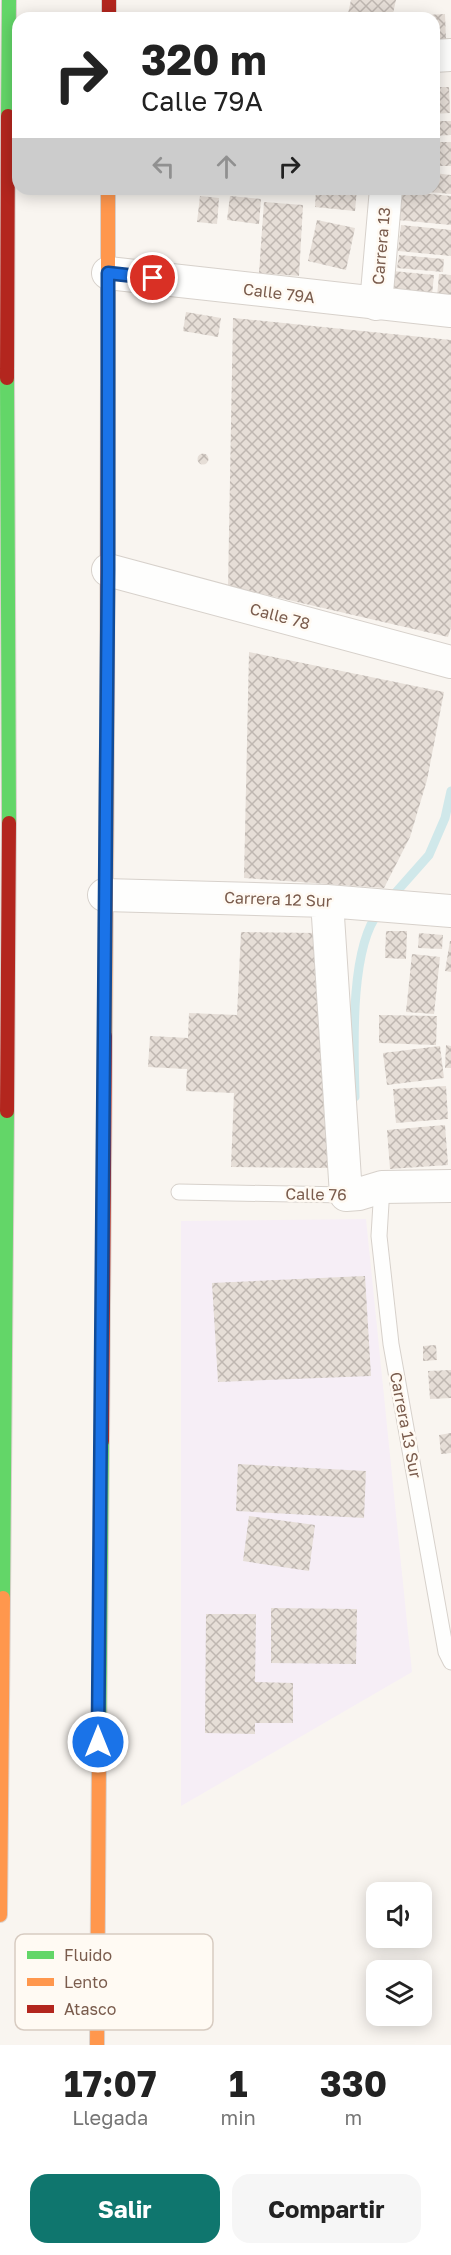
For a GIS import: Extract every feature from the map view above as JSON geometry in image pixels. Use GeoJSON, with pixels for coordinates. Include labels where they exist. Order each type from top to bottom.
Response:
{"type":"FeatureCollection","features":[{"type":"Feature","properties":{"kind":"highway"},"geometry":{"type":"LineString","coordinates":[[0,1915],[9,0]]}},
{"type":"Feature","properties":{"kind":"highway"},"geometry":{"type":"LineString","coordinates":[[98,1934],[108,570],[108,195]]}},
{"type":"Feature","properties":{"kind":"highway"},"geometry":{"type":"LineString","coordinates":[[97,2030],[97,2045]]}},
{"type":"Feature","properties":{"kind":"street","name":"Carrera 13"},"geometry":{"type":"LineString","coordinates":[[376,304],[385,195]]}},
{"type":"Feature","properties":{"kind":"street","name":"Calle 79A"},"geometry":{"type":"LineString","coordinates":[[108,273],[451,311]]}},
{"type":"Feature","properties":{"kind":"street","name":"Calle 78"},"geometry":{"type":"LineString","coordinates":[[108,570],[451,662]]}},
{"type":"Feature","properties":{"kind":"street","name":"Carrera 12 Sur"},"geometry":{"type":"LineString","coordinates":[[104,895],[327,900],[451,911]]}},
{"type":"Feature","properties":{"kind":"street"},"geometry":{"type":"LineString","coordinates":[[327,900],[346,1195]]}},
{"type":"Feature","properties":{"kind":"street","name":"Calle 76"},"geometry":{"type":"LineString","coordinates":[[346,1195],[382,1187],[451,1186]]}},
{"type":"Feature","properties":{"kind":"lane","name":"Carrera 13 Sur"},"geometry":{"type":"LineString","coordinates":[[382,1187],[379,1236],[391,1344],[446,1652],[451,1662]]}},
{"type":"Feature","properties":{"kind":"lane","name":"Calle 76"},"geometry":{"type":"LineString","coordinates":[[179,1192],[346,1195]]}},
{"type":"Feature","properties":{"kind":"shaded area"},"geometry":{"type":"Polygon","coordinates":[[[366,1219],[412,1672],[181,1806],[181,1221],[366,1219]]]}},
{"type":"Feature","properties":{"kind":"building"},"geometry":{"type":"Polygon","coordinates":[[[351,0],[396,0],[393,12],[348,12],[351,0]]]}},
{"type":"Feature","properties":{"kind":"building"},"geometry":{"type":"Polygon","coordinates":[[[440,14],[445,14],[446,41],[440,42],[440,14]]]}},
{"type":"Feature","properties":{"kind":"building"},"geometry":{"type":"Polygon","coordinates":[[[440,87],[449,87],[450,113],[440,114],[440,87]]]}},
{"type":"Feature","properties":{"kind":"building"},"geometry":{"type":"Polygon","coordinates":[[[440,121],[451,121],[451,135],[440,136],[440,121]]]}},
{"type":"Feature","properties":{"kind":"building"},"geometry":{"type":"Polygon","coordinates":[[[440,142],[451,142],[451,166],[440,166],[440,142]]]}},
{"type":"Feature","properties":{"kind":"building"},"geometry":{"type":"Polygon","coordinates":[[[440,174],[451,175],[451,194],[440,193],[440,174]]]}},
{"type":"Feature","properties":{"kind":"building"},"geometry":{"type":"Polygon","coordinates":[[[316,195],[356,195],[355,211],[315,207],[316,195]]]}},
{"type":"Feature","properties":{"kind":"building"},"geometry":{"type":"Polygon","coordinates":[[[400,195],[451,196],[451,225],[398,220],[400,195]]]}},
{"type":"Feature","properties":{"kind":"building"},"geometry":{"type":"Polygon","coordinates":[[[200,196],[219,198],[217,224],[197,222],[200,196]]]}},
{"type":"Feature","properties":{"kind":"building"},"geometry":{"type":"Polygon","coordinates":[[[230,196],[261,199],[259,224],[227,220],[230,196]]]}},
{"type":"Feature","properties":{"kind":"building"},"geometry":{"type":"Polygon","coordinates":[[[264,202],[303,205],[299,276],[259,273],[264,202]]]}},
{"type":"Feature","properties":{"kind":"building"},"geometry":{"type":"Polygon","coordinates":[[[317,220],[355,228],[346,270],[308,261],[317,220]]]}},
{"type":"Feature","properties":{"kind":"building"},"geometry":{"type":"Polygon","coordinates":[[[401,225],[451,230],[451,256],[398,251],[401,225]]]}},
{"type":"Feature","properties":{"kind":"building"},"geometry":{"type":"Polygon","coordinates":[[[399,255],[444,259],[443,272],[397,268],[399,255]]]}},
{"type":"Feature","properties":{"kind":"building"},"geometry":{"type":"Polygon","coordinates":[[[393,271],[434,275],[432,294],[391,290],[393,271]]]}},
{"type":"Feature","properties":{"kind":"building"},"geometry":{"type":"Polygon","coordinates":[[[439,274],[451,275],[451,299],[437,297],[439,274]]]}},
{"type":"Feature","properties":{"kind":"building"},"geometry":{"type":"Polygon","coordinates":[[[186,312],[221,318],[218,337],[183,331],[186,312]]]}},
{"type":"Feature","properties":{"kind":"building"},"geometry":{"type":"Polygon","coordinates":[[[233,318],[451,340],[451,627],[448,637],[228,586],[233,318]]]}},
{"type":"Feature","properties":{"kind":"building"},"geometry":{"type":"Polygon","coordinates":[[[203,453],[209,459],[203,465],[197,459],[203,453]]]}},
{"type":"Feature","properties":{"kind":"building"},"geometry":{"type":"Polygon","coordinates":[[[249,652],[444,692],[427,780],[410,837],[384,888],[244,878],[249,652]]]}},
{"type":"Feature","properties":{"kind":"building"},"geometry":{"type":"Polygon","coordinates":[[[386,931],[407,931],[406,959],[385,958],[386,931]]]}},
{"type":"Feature","properties":{"kind":"building"},"geometry":{"type":"Polygon","coordinates":[[[241,932],[317,933],[335,1168],[231,1167],[234,1093],[186,1091],[187,1069],[148,1067],[150,1036],[188,1038],[189,1013],[237,1015],[241,932]]]}},
{"type":"Feature","properties":{"kind":"building"},"geometry":{"type":"Polygon","coordinates":[[[419,933],[443,935],[442,949],[418,948],[419,933]]]}},
{"type":"Feature","properties":{"kind":"building"},"geometry":{"type":"Polygon","coordinates":[[[451,941],[451,972],[445,971],[451,941]]]}},
{"type":"Feature","properties":{"kind":"building"},"geometry":{"type":"Polygon","coordinates":[[[412,954],[440,957],[434,1014],[406,1012],[412,954]]]}},
{"type":"Feature","properties":{"kind":"building"},"geometry":{"type":"Polygon","coordinates":[[[379,1015],[437,1016],[436,1045],[379,1043],[379,1015]]]}},
{"type":"Feature","properties":{"kind":"building"},"geometry":{"type":"Polygon","coordinates":[[[446,1045],[451,1046],[451,1068],[445,1068],[446,1045]]]}},
{"type":"Feature","properties":{"kind":"building"},"geometry":{"type":"Polygon","coordinates":[[[440,1046],[444,1078],[387,1085],[383,1053],[440,1046]]]}},
{"type":"Feature","properties":{"kind":"building"},"geometry":{"type":"Polygon","coordinates":[[[446,1086],[448,1119],[396,1123],[393,1089],[446,1086]]]}},
{"type":"Feature","properties":{"kind":"building"},"geometry":{"type":"Polygon","coordinates":[[[445,1125],[448,1165],[390,1169],[387,1130],[445,1125]]]}},
{"type":"Feature","properties":{"kind":"building"},"geometry":{"type":"Polygon","coordinates":[[[365,1276],[371,1376],[218,1382],[212,1283],[365,1276]]]}},
{"type":"Feature","properties":{"kind":"building"},"geometry":{"type":"Polygon","coordinates":[[[436,1345],[437,1360],[423,1361],[423,1346],[436,1345]]]}},
{"type":"Feature","properties":{"kind":"building"},"geometry":{"type":"Polygon","coordinates":[[[451,1370],[451,1398],[430,1399],[428,1371],[451,1370]]]}},
{"type":"Feature","properties":{"kind":"building"},"geometry":{"type":"Polygon","coordinates":[[[451,1433],[451,1453],[441,1454],[439,1435],[451,1433]]]}},
{"type":"Feature","properties":{"kind":"building"},"geometry":{"type":"Polygon","coordinates":[[[238,1464],[366,1471],[364,1518],[236,1511],[238,1464]]]}},
{"type":"Feature","properties":{"kind":"building"},"geometry":{"type":"Polygon","coordinates":[[[249,1516],[315,1525],[309,1571],[243,1561],[249,1516]]]}},
{"type":"Feature","properties":{"kind":"building"},"geometry":{"type":"Polygon","coordinates":[[[271,1608],[357,1609],[356,1664],[271,1663],[271,1608]]]}},
{"type":"Feature","properties":{"kind":"building"},"geometry":{"type":"Polygon","coordinates":[[[206,1614],[256,1614],[255,1682],[293,1683],[293,1723],[255,1723],[255,1734],[205,1733],[206,1614]]]}},
{"type":"Feature","properties":{"kind":"waterway"},"geometry":{"type":"LineString","coordinates":[[390,899],[429,855],[445,818],[451,791]]}},
{"type":"Feature","properties":{"kind":"waterway"},"geometry":{"type":"LineString","coordinates":[[355,1097],[354,1028],[358,974],[369,928],[379,912]]}},
{"type":"Feature","properties":{"kind":"traffic: fast"},"geometry":{"type":"LineString","coordinates":[[8,116],[9,0]]}},
{"type":"Feature","properties":{"kind":"traffic: fast"},"geometry":{"type":"LineString","coordinates":[[7,378],[9,823]]}},
{"type":"Feature","properties":{"kind":"traffic: fast"},"geometry":{"type":"LineString","coordinates":[[3,1598],[7,1111]]}},
{"type":"Feature","properties":{"kind":"traffic: fast"},"geometry":{"type":"LineString","coordinates":[[99,1758],[102,1441]]}},
{"type":"Feature","properties":{"kind":"traffic: slow"},"geometry":{"type":"LineString","coordinates":[[108,195],[108,375]]}},
{"type":"Feature","properties":{"kind":"traffic: slow"},"geometry":{"type":"LineString","coordinates":[[105,1036],[107,733]]}},
{"type":"Feature","properties":{"kind":"traffic: slow"},"geometry":{"type":"LineString","coordinates":[[0,1915],[3,1598]]}},
{"type":"Feature","properties":{"kind":"traffic: slow"},"geometry":{"type":"LineString","coordinates":[[98,1934],[99,1758]]}},
{"type":"Feature","properties":{"kind":"traffic: slow"},"geometry":{"type":"LineString","coordinates":[[97,2030],[97,2045]]}},
{"type":"Feature","properties":{"kind":"traffic: jam"},"geometry":{"type":"LineString","coordinates":[[109,0],[109,12]]}},
{"type":"Feature","properties":{"kind":"traffic: jam"},"geometry":{"type":"LineString","coordinates":[[7,378],[8,116]]}},
{"type":"Feature","properties":{"kind":"traffic: jam"},"geometry":{"type":"LineString","coordinates":[[107,733],[108,375]]}},
{"type":"Feature","properties":{"kind":"traffic: jam"},"geometry":{"type":"LineString","coordinates":[[7,1111],[9,823]]}},
{"type":"Feature","properties":{"kind":"traffic: jam"},"geometry":{"type":"LineString","coordinates":[[102,1441],[105,1036]]}},
{"type":"Feature","properties":{"kind":"route"},"geometry":{"type":"LineString","coordinates":[[98,1742],[108,570],[108,273],[153,278]]}}]}
